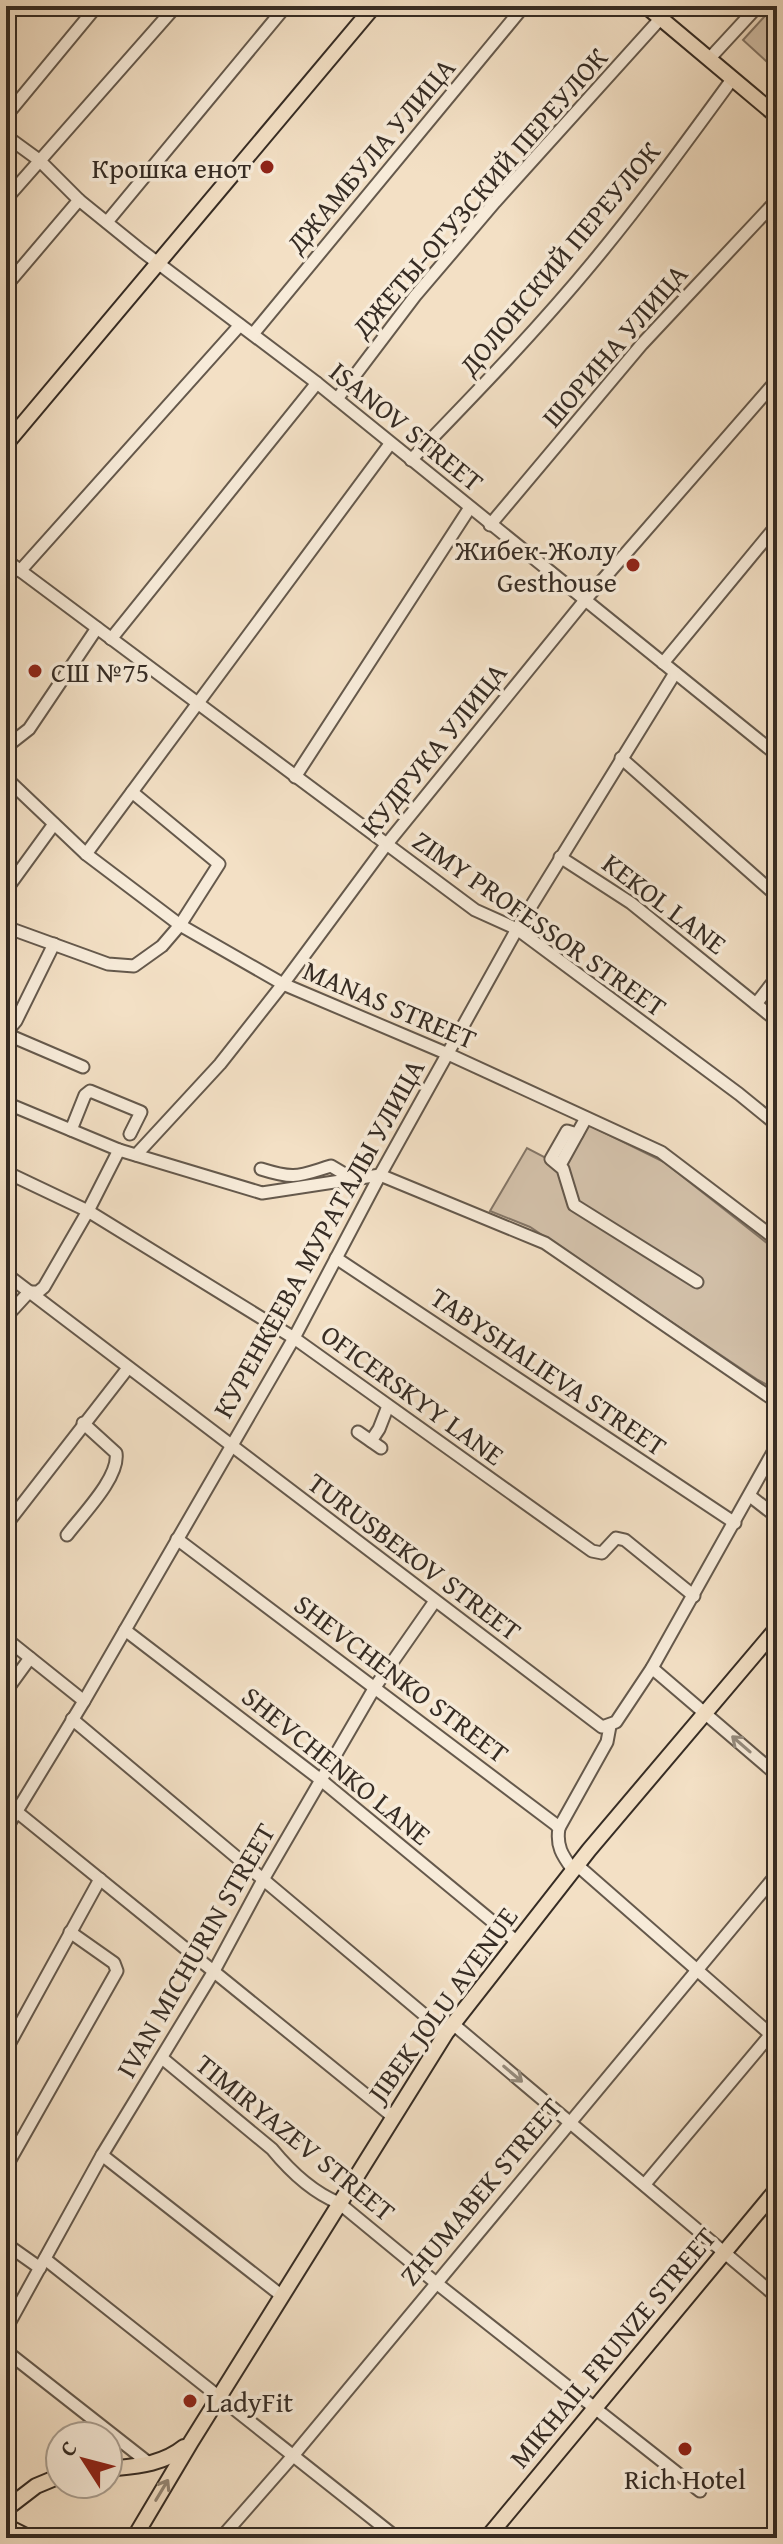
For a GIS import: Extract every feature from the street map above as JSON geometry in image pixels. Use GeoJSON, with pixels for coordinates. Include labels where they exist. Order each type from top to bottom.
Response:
{"type":"FeatureCollection","features":[{"type":"Feature","properties":{"kind":"main road"},"geometry":{"type":"LineString","coordinates":[[6,444],[374,6]]}},
{"type":"Feature","properties":{"kind":"main road"},"geometry":{"type":"LineString","coordinates":[[646,6],[777,116]]}},
{"type":"Feature","properties":{"kind":"main road","name":"JIBEK JOLU AVENUE"},"geometry":{"type":"LineString","coordinates":[[134,2538],[392,2116],[450,2028],[575,1867],[777,1628]]}},
{"type":"Feature","properties":{"kind":"main road","name":"MIKHAIL FRUNZE STREET"},"geometry":{"type":"LineString","coordinates":[[487,2538],[777,2189]]}},
{"type":"Feature","properties":{"kind":"main road","name":"JIBEK JOLU AVENUE"},"geometry":{"type":"LineString","coordinates":[[124,2467],[150,2464],[177,2453],[191,2442]]}},
{"type":"Feature","properties":{"kind":"main road"},"geometry":{"type":"LineString","coordinates":[[6,2509],[44,2483]]}},
{"type":"Feature","properties":{"kind":"main road"},"geometry":{"type":"LineString","coordinates":[[6,2526],[30,2538]]}},
{"type":"Feature","properties":{"kind":"street"},"geometry":{"type":"LineString","coordinates":[[6,116],[97,6]]}},
{"type":"Feature","properties":{"kind":"street"},"geometry":{"type":"LineString","coordinates":[[6,199],[176,6]]}},
{"type":"Feature","properties":{"kind":"street"},"geometry":{"type":"LineString","coordinates":[[107,222],[286,6]]}},
{"type":"Feature","properties":{"kind":"street","name":"ДЖАМБУЛА УЛИЦА"},"geometry":{"type":"LineString","coordinates":[[253,334],[524,6]]}},
{"type":"Feature","properties":{"kind":"street"},"geometry":{"type":"LineString","coordinates":[[710,58],[758,6]]}},
{"type":"Feature","properties":{"kind":"street","name":"ДЖЕТЫ-ОГУЗСКИЙ ПЕРЕУЛОК"},"geometry":{"type":"LineString","coordinates":[[337,399],[415,296],[661,18]]}},
{"type":"Feature","properties":{"kind":"street","name":"ДОЛОНСКИЙ ПЕРЕУЛОК"},"geometry":{"type":"LineString","coordinates":[[411,460],[591,264],[676,158],[733,78]]}},
{"type":"Feature","properties":{"kind":"street","name":"ISANOV STREET"},"geometry":{"type":"LineString","coordinates":[[6,136],[39,160],[79,200],[317,383],[777,755]]}},
{"type":"Feature","properties":{"kind":"street"},"geometry":{"type":"LineString","coordinates":[[6,286],[79,200]]}},
{"type":"Feature","properties":{"kind":"street","name":"ШОРИНА УЛИЦА"},"geometry":{"type":"LineString","coordinates":[[490,525],[642,344],[777,200]]}},
{"type":"Feature","properties":{"kind":"street"},"geometry":{"type":"LineString","coordinates":[[20,571],[240,325]]}},
{"type":"Feature","properties":{"kind":"street","name":"КУДРУКА УЛИЦА"},"geometry":{"type":"LineString","coordinates":[[136,1155],[220,1064],[386,845],[586,599],[777,380]]}},
{"type":"Feature","properties":{"kind":"street"},"geometry":{"type":"LineString","coordinates":[[111,639],[317,383]]}},
{"type":"Feature","properties":{"kind":"street"},"geometry":{"type":"LineString","coordinates":[[86,854],[390,444]]}},
{"type":"Feature","properties":{"kind":"street"},"geometry":{"type":"LineString","coordinates":[[295,777],[469,509]]}},
{"type":"Feature","properties":{"kind":"street"},"geometry":{"type":"LineString","coordinates":[[663,663],[777,525]]}},
{"type":"Feature","properties":{"kind":"street","name":"ZIMY PROFESSOR STREET"},"geometry":{"type":"LineString","coordinates":[[6,560],[386,845],[475,910],[517,929],[777,1125]]}},
{"type":"Feature","properties":{"kind":"street"},"geometry":{"type":"LineString","coordinates":[[6,747],[29,729],[97,628]]}},
{"type":"Feature","properties":{"kind":"street","name":"КУРЕНКЕЕВА МУРАТАЛЫ УЛИЦА"},"geometry":{"type":"LineString","coordinates":[[6,1829],[84,1701],[229,1445],[294,1338],[380,1175],[517,929],[675,673]]}},
{"type":"Feature","properties":{"kind":"street"},"geometry":{"type":"LineString","coordinates":[[621,758],[777,896]]}},
{"type":"Feature","properties":{"kind":"street","name":"MANAS STREET"},"geometry":{"type":"LineString","coordinates":[[6,778],[86,854],[180,925],[283,984],[448,1054],[661,1152],[777,1240]]}},
{"type":"Feature","properties":{"kind":"street"},"geometry":{"type":"LineString","coordinates":[[6,927],[108,964],[134,966],[162,946],[180,925],[219,864],[132,792]]}},
{"type":"Feature","properties":{"kind":"street"},"geometry":{"type":"LineString","coordinates":[[6,890],[54,824]]}},
{"type":"Feature","properties":{"kind":"street","name":"KEKOL LANE"},"geometry":{"type":"LineString","coordinates":[[560,857],[631,903],[777,1021]]}},
{"type":"Feature","properties":{"kind":"street"},"geometry":{"type":"LineString","coordinates":[[54,944],[16,1021],[6,1033],[83,1067]]}},
{"type":"Feature","properties":{"kind":"street"},"geometry":{"type":"LineString","coordinates":[[756,1004],[777,977]]}},
{"type":"Feature","properties":{"kind":"street"},"geometry":{"type":"LineString","coordinates":[[71,1130],[85,1095],[90,1091],[141,1112],[130,1134]]}},
{"type":"Feature","properties":{"kind":"street"},"geometry":{"type":"LineString","coordinates":[[6,1103],[119,1150],[262,1193],[380,1175],[545,1243],[777,1402]]}},
{"type":"Feature","properties":{"kind":"street"},"geometry":{"type":"LineString","coordinates":[[586,1118],[560,1165],[574,1205],[697,1282]]}},
{"type":"Feature","properties":{"kind":"street"},"geometry":{"type":"LineString","coordinates":[[6,1317],[29,1292],[38,1292],[44,1287],[119,1150]]}},
{"type":"Feature","properties":{"kind":"street"},"geometry":{"type":"LineString","coordinates":[[261,1169],[287,1177],[331,1166],[353,1179]]}},
{"type":"Feature","properties":{"kind":"street","name":"OFICERSKYY LANE"},"geometry":{"type":"LineString","coordinates":[[6,1172],[88,1211],[294,1338],[592,1551],[602,1553],[616,1538],[625,1540],[694,1596]]}},
{"type":"Feature","properties":{"kind":"street","name":"TABYSHALIEVA STREET"},"geometry":{"type":"LineString","coordinates":[[336,1258],[735,1523]]}},
{"type":"Feature","properties":{"kind":"street","name":"TURUSBEKOV STREET"},"geometry":{"type":"LineString","coordinates":[[6,1274],[602,1727],[610,1726]]}},
{"type":"Feature","properties":{"kind":"street"},"geometry":{"type":"LineString","coordinates":[[6,1525],[128,1368]]}},
{"type":"Feature","properties":{"kind":"street"},"geometry":{"type":"LineString","coordinates":[[358,1432],[376,1444],[388,1406]]}},
{"type":"Feature","properties":{"kind":"street"},"geometry":{"type":"LineString","coordinates":[[67,1535],[114,1472],[118,1458],[83,1423]]}},
{"type":"Feature","properties":{"kind":"street"},"geometry":{"type":"LineString","coordinates":[[645,2184],[774,2037],[575,1867],[559,1848],[559,1828],[607,1742],[610,1726],[616,1722],[652,1668],[777,1445]]}},
{"type":"Feature","properties":{"kind":"street"},"geometry":{"type":"LineString","coordinates":[[750,1496],[777,1517]]}},
{"type":"Feature","properties":{"kind":"street","name":"SHEVCHENKO STREET"},"geometry":{"type":"LineString","coordinates":[[177,1539],[559,1828]]}},
{"type":"Feature","properties":{"kind":"street","name":"IVAN MICHURIN STREET"},"geometry":{"type":"LineString","coordinates":[[6,2329],[102,2155],[214,1971],[375,1687],[435,1601]]}},
{"type":"Feature","properties":{"kind":"street","name":"SHEVCHENKO LANE"},"geometry":{"type":"LineString","coordinates":[[125,1630],[321,1780],[516,1941]]}},
{"type":"Feature","properties":{"kind":"street"},"geometry":{"type":"LineString","coordinates":[[9,1641],[84,1701]]}},
{"type":"Feature","properties":{"kind":"street"},"geometry":{"type":"LineString","coordinates":[[6,1691],[30,1658]]}},
{"type":"Feature","properties":{"kind":"street"},"geometry":{"type":"LineString","coordinates":[[652,1668],[777,1775]]}},
{"type":"Feature","properties":{"kind":"street"},"geometry":{"type":"LineString","coordinates":[[72,1719],[264,1878],[570,2121],[777,2297]]}},
{"type":"Feature","properties":{"kind":"street"},"geometry":{"type":"LineString","coordinates":[[6,1803],[392,2116]]}},
{"type":"Feature","properties":{"kind":"street","name":"ZHUMABEK STREET"},"geometry":{"type":"LineString","coordinates":[[221,2538],[292,2457],[777,1874]]}},
{"type":"Feature","properties":{"kind":"street"},"geometry":{"type":"LineString","coordinates":[[6,2050],[100,1879]]}},
{"type":"Feature","properties":{"kind":"street"},"geometry":{"type":"LineString","coordinates":[[6,2167],[117,1971],[114,1963],[70,1932]]}},
{"type":"Feature","properties":{"kind":"street","name":"TIMIRYAZEV STREET"},"geometry":{"type":"LineString","coordinates":[[162,2058],[272,2149],[286,2166],[324,2197],[339,2203],[700,2491]]}},
{"type":"Feature","properties":{"kind":"street"},"geometry":{"type":"LineString","coordinates":[[102,2155],[282,2296]]}},
{"type":"Feature","properties":{"kind":"street"},"geometry":{"type":"LineString","coordinates":[[6,2244],[42,2263],[219,2397],[397,2538]]}},
{"type":"Feature","properties":{"kind":"street"},"geometry":{"type":"LineString","coordinates":[[6,2351],[150,2464]]}},
{"type":"Feature","properties":{"kind":"shaded area"},"geometry":{"type":"Polygon","coordinates":[[[777,6],[777,71],[743,40],[777,6]]]}},
{"type":"Feature","properties":{"kind":"shaded area"},"geometry":{"type":"Polygon","coordinates":[[[585,1123],[664,1162],[777,1251],[777,1390],[530,1227],[490,1211],[527,1148],[563,1167],[585,1123]]]}},
{"type":"Feature","properties":{"kind":"place","name":"Крошка енот"},"geometry":{"type":"Point","coordinates":[267,167]}},
{"type":"Feature","properties":{"kind":"place","name":"Жибек-Жолу Gesthouse"},"geometry":{"type":"Point","coordinates":[633,565]}},
{"type":"Feature","properties":{"kind":"place","name":"СШ №75"},"geometry":{"type":"Point","coordinates":[35,671]}},
{"type":"Feature","properties":{"kind":"place","name":"LadyFit"},"geometry":{"type":"Point","coordinates":[190,2401]}},
{"type":"Feature","properties":{"kind":"place","name":"Rich Hotel"},"geometry":{"type":"Point","coordinates":[685,2449]}}]}
